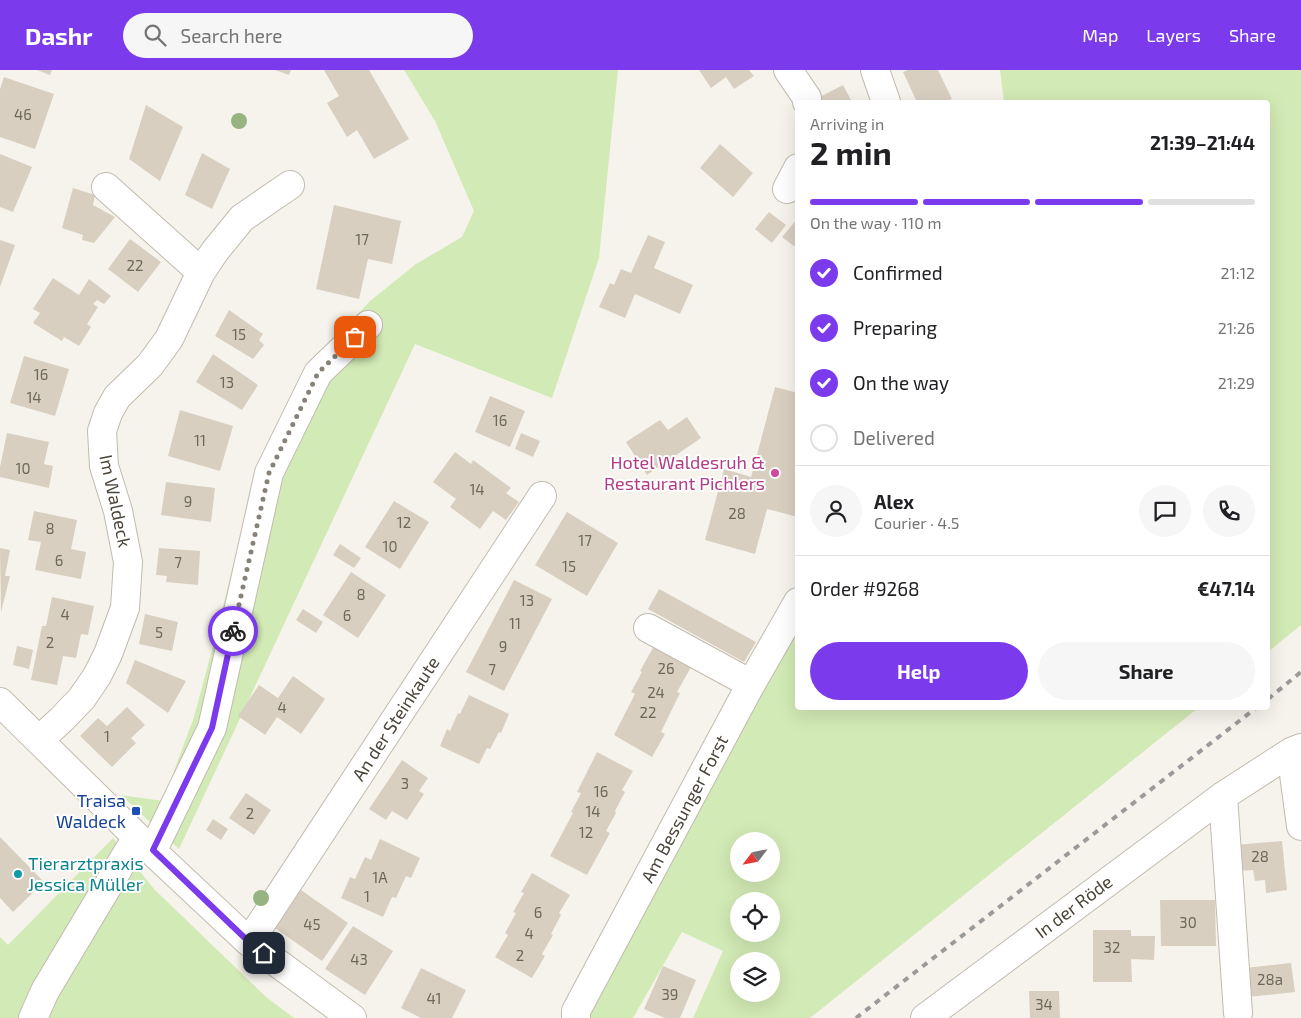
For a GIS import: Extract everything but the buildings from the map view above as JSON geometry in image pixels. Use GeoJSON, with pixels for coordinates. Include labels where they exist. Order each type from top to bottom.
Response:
{"type":"FeatureCollection","features":[{"type":"Feature","properties":{"kind":"street"},"geometry":{"type":"LineString","coordinates":[[788,70],[808,100]]}},
{"type":"Feature","properties":{"kind":"street"},"geometry":{"type":"LineString","coordinates":[[875,70],[885,100]]}},
{"type":"Feature","properties":{"kind":"street","name":"Im Waldeck"},"geometry":{"type":"LineString","coordinates":[[39,740],[82,698],[97,676],[108,654],[125,608],[128,562],[118,511],[104,466],[102,431],[108,413],[117,397],[150,365],[169,339],[201,272],[215,251],[242,218],[290,185]]}},
{"type":"Feature","properties":{"kind":"street"},"geometry":{"type":"LineString","coordinates":[[106,186],[201,272]]}},
{"type":"Feature","properties":{"kind":"street"},"geometry":{"type":"LineString","coordinates":[[33,1018],[46,991],[145,844],[212,728],[269,473],[318,373],[368,325]]}},
{"type":"Feature","properties":{"kind":"street","name":"An der Steinkaute"},"geometry":{"type":"LineString","coordinates":[[249,942],[542,496]]}},
{"type":"Feature","properties":{"kind":"street","name":"Am Bessunger Forst"},"geometry":{"type":"LineString","coordinates":[[576,1018],[576,1011],[751,684],[795,607]]}},
{"type":"Feature","properties":{"kind":"street"},"geometry":{"type":"LineString","coordinates":[[648,628],[751,684]]}},
{"type":"Feature","properties":{"kind":"street"},"geometry":{"type":"LineString","coordinates":[[0,702],[145,844],[249,942],[352,1018]]}},
{"type":"Feature","properties":{"kind":"street"},"geometry":{"type":"LineString","coordinates":[[1296,750],[1301,826]]}},
{"type":"Feature","properties":{"kind":"street","name":"In der Röde"},"geometry":{"type":"LineString","coordinates":[[925,1018],[1223,796],[1296,750]]}},
{"type":"Feature","properties":{"kind":"street"},"geometry":{"type":"LineString","coordinates":[[1223,796],[1238,1013]]}},
{"type":"Feature","properties":{"kind":"green space"},"geometry":{"type":"Polygon","coordinates":[[[404,70],[618,70],[599,258],[552,398],[415,344],[179,849],[121,795],[163,801],[194,717],[251,493],[324,351],[369,302],[416,264],[462,237],[474,211],[435,121],[404,70]]]}},
{"type":"Feature","properties":{"kind":"green space"},"geometry":{"type":"Polygon","coordinates":[[[1000,70],[1301,70],[1301,625],[1270,650],[1270,100],[1004,100],[1000,70]]]}},
{"type":"Feature","properties":{"kind":"green space"},"geometry":{"type":"Polygon","coordinates":[[[795,626],[795,710],[1195,710],[810,1018],[693,1018],[723,951],[682,932],[633,1018],[585,1018],[795,626]]]}},
{"type":"Feature","properties":{"kind":"green space"},"geometry":{"type":"Polygon","coordinates":[[[113,838],[154,889],[266,997],[294,1018],[0,1018],[0,937],[8,945],[113,838]]]}},
{"type":"Feature","properties":{"kind":"railway"},"geometry":{"type":"LineString","coordinates":[[1270,697],[1301,672]]}},
{"type":"Feature","properties":{"kind":"railway"},"geometry":{"type":"LineString","coordinates":[[856,1018],[1253,710]]}},
{"type":"Feature","properties":{"kind":"way so far"},"geometry":{"type":"LineString","coordinates":[[233,631],[269,473],[318,373],[355,337]]}},
{"type":"Feature","properties":{"kind":"place","name":"Hotel Waldesruh & Restaurant Pichlers"},"geometry":{"type":"Point","coordinates":[775,473]}},
{"type":"Feature","properties":{"kind":"place","name":"Traisa Waldeck"},"geometry":{"type":"Point","coordinates":[136,811]}},
{"type":"Feature","properties":{"kind":"place","name":"Tierarztpraxis Jessica Müller"},"geometry":{"type":"Point","coordinates":[18,874]}},
{"type":"Feature","properties":{"kind":"route"},"geometry":{"type":"LineString","coordinates":[[233,631],[212,728],[153,850],[249,942],[264,953]]}}]}
